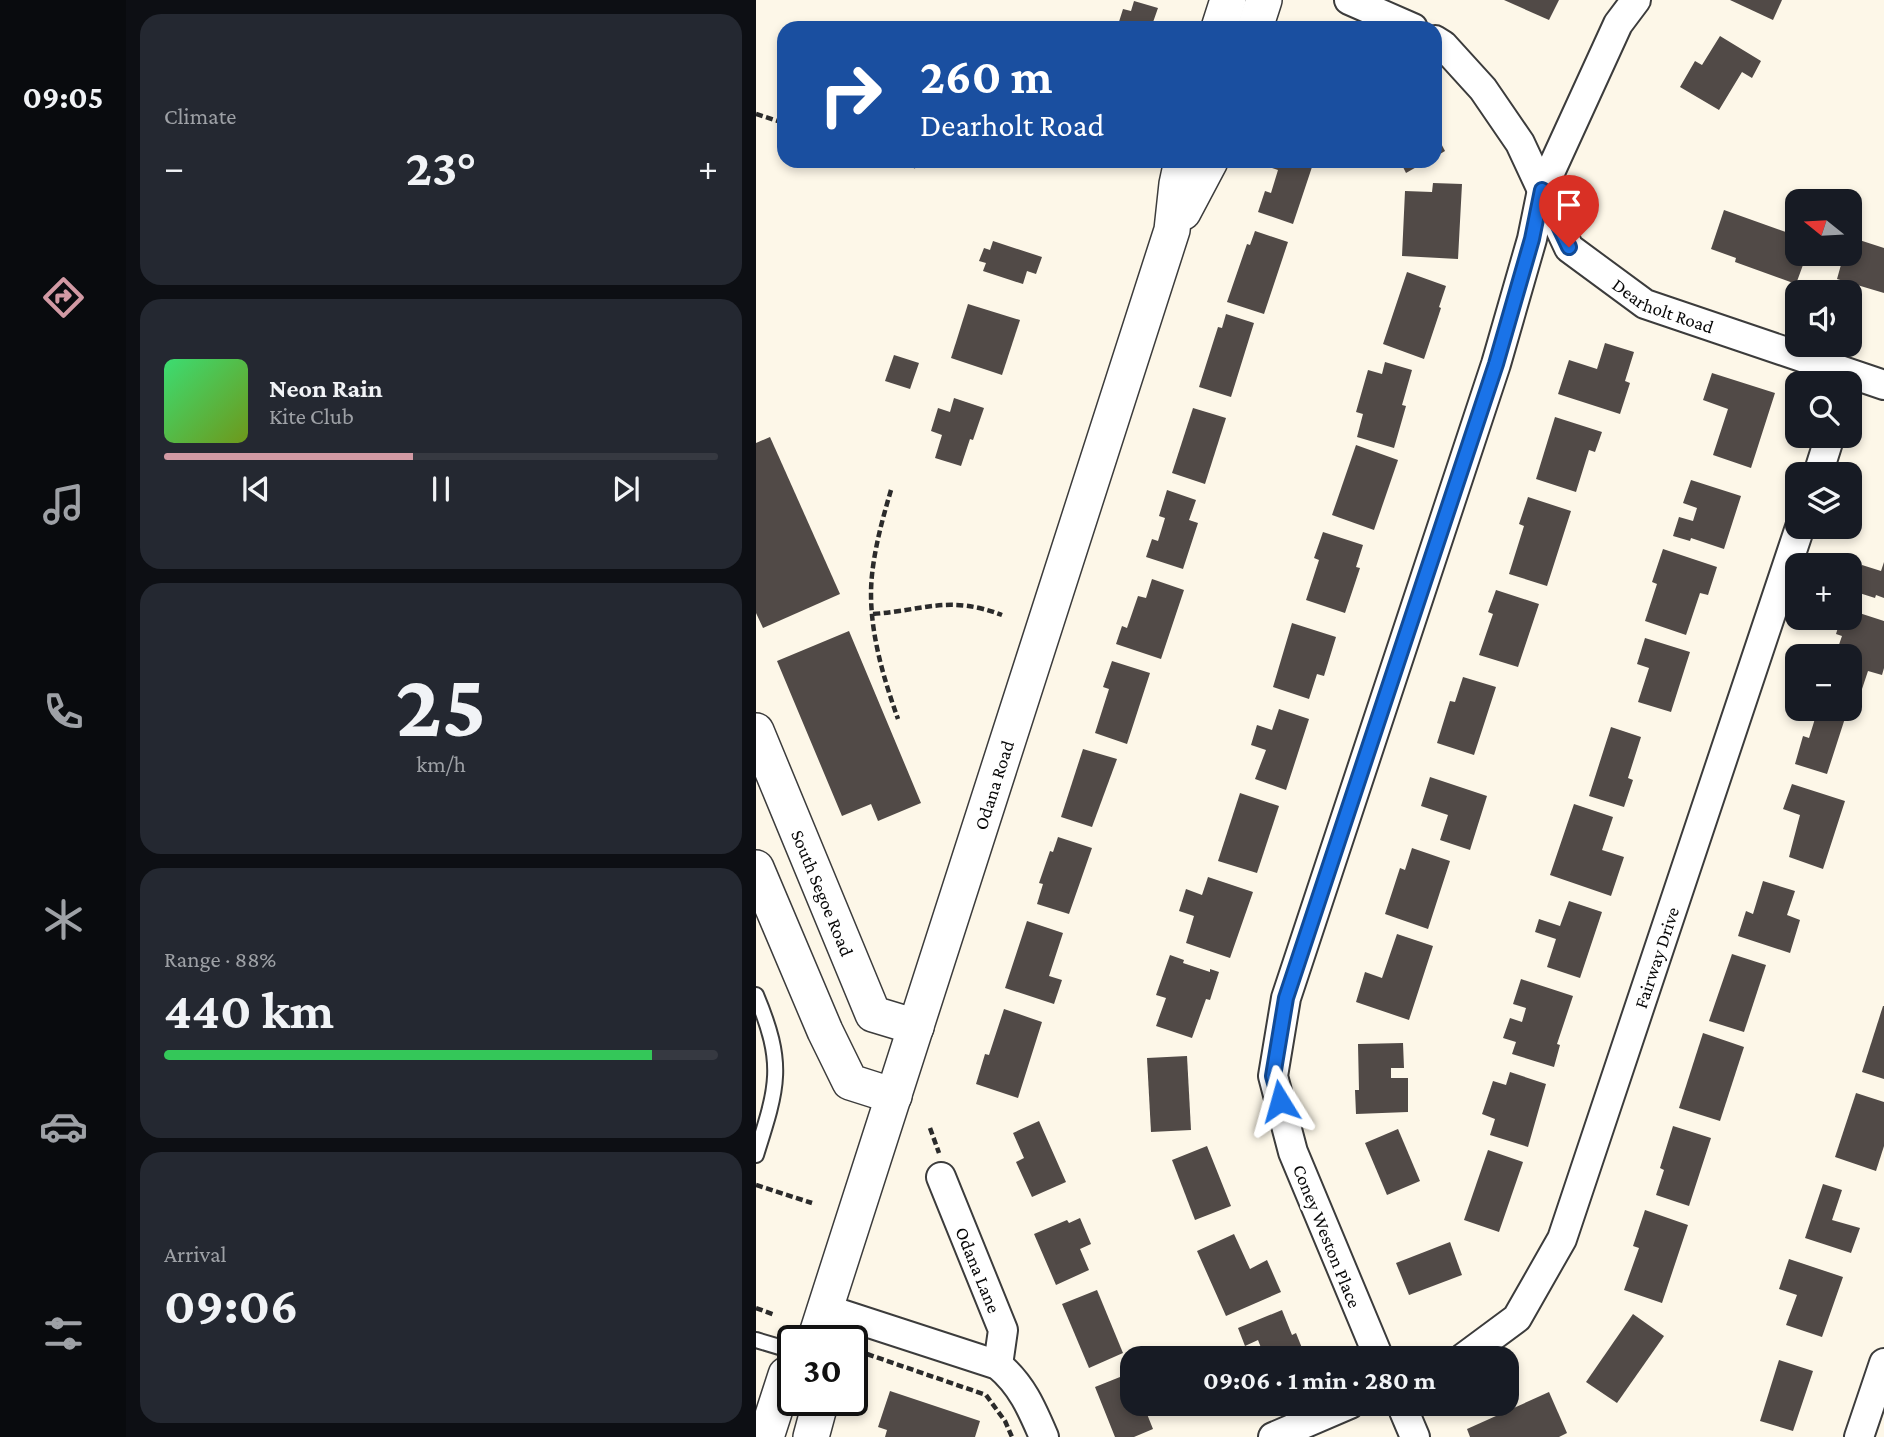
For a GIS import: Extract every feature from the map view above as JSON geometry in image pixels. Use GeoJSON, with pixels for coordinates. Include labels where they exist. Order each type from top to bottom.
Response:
{"type":"FeatureCollection","features":[{"type":"Feature","properties":{"kind":"street"},"geometry":{"type":"LineString","coordinates":[[1221,21],[1228,0]]}},
{"type":"Feature","properties":{"kind":"street"},"geometry":{"type":"LineString","coordinates":[[1258,21],[1265,0]]}},
{"type":"Feature","properties":{"kind":"street"},"geometry":{"type":"LineString","coordinates":[[1349,0],[1397,21]]}},
{"type":"Feature","properties":{"kind":"street","name":"Coney Weston Place"},"geometry":{"type":"LineString","coordinates":[[1372,1346],[1293,1152],[1273,1076],[1286,998],[1496,364],[1532,239],[1542,190],[1618,24],[1636,0]]}},
{"type":"Feature","properties":{"kind":"street","name":"Dearholt Road"},"geometry":{"type":"LineString","coordinates":[[1442,44],[1483,89],[1520,143],[1569,247],[1645,304],[1831,371]]}},
{"type":"Feature","properties":{"kind":"street","name":"Odana Road"},"geometry":{"type":"LineString","coordinates":[[821,1325],[1172,230],[1180,168]]}},
{"type":"Feature","properties":{"kind":"street","name":"Odana Road"},"geometry":{"type":"LineString","coordinates":[[1172,230],[1207,168]]}},
{"type":"Feature","properties":{"kind":"street","name":"Dearholt Road"},"geometry":{"type":"LineString","coordinates":[[1862,380],[1884,385]]}},
{"type":"Feature","properties":{"kind":"street","name":"Fairway Drive"},"geometry":{"type":"LineString","coordinates":[[1479,1346],[1517,1318],[1563,1239],[1796,539]]}},
{"type":"Feature","properties":{"kind":"street","name":"South Segoe Road"},"geometry":{"type":"LineString","coordinates":[[756,731],[873,1014],[916,1027]]}},
{"type":"Feature","properties":{"kind":"street"},"geometry":{"type":"LineString","coordinates":[[756,868],[825,1031],[850,1082],[894,1096]]}},
{"type":"Feature","properties":{"kind":"street","name":"Odana Lane"},"geometry":{"type":"LineString","coordinates":[[941,1177],[1003,1330],[998,1365]]}},
{"type":"Feature","properties":{"kind":"street"},"geometry":{"type":"LineString","coordinates":[[868,1336],[998,1365],[1014,1378],[1027,1398],[1044,1437]]}},
{"type":"Feature","properties":{"kind":"street"},"geometry":{"type":"LineString","coordinates":[[1859,1437],[1884,1363]]}},
{"type":"Feature","properties":{"kind":"street"},"geometry":{"type":"LineString","coordinates":[[766,1437],[777,1403]]}},
{"type":"Feature","properties":{"kind":"street"},"geometry":{"type":"LineString","coordinates":[[811,1437],[817,1416]]}},
{"type":"Feature","properties":{"kind":"street"},"geometry":{"type":"LineString","coordinates":[[1273,1437],[1322,1416]]}},
{"type":"Feature","properties":{"kind":"street"},"geometry":{"type":"LineString","coordinates":[[1406,1416],[1415,1437]]}},
{"type":"Feature","properties":{"kind":"lane"},"geometry":{"type":"LineString","coordinates":[[756,995],[771,1034],[776,1060],[771,1107],[756,1155]]}},
{"type":"Feature","properties":{"kind":"lane"},"geometry":{"type":"LineString","coordinates":[[756,1340],[777,1347]]}},
{"type":"Feature","properties":{"kind":"path"},"geometry":{"type":"LineString","coordinates":[[756,114],[777,121]]}},
{"type":"Feature","properties":{"kind":"path"},"geometry":{"type":"LineString","coordinates":[[891,490],[882,519],[872,577],[873,614],[880,660],[898,719]]}},
{"type":"Feature","properties":{"kind":"path"},"geometry":{"type":"LineString","coordinates":[[873,614],[929,605],[961,604],[979,606],[1002,615]]}},
{"type":"Feature","properties":{"kind":"path"},"geometry":{"type":"LineString","coordinates":[[756,1185],[812,1203]]}},
{"type":"Feature","properties":{"kind":"path"},"geometry":{"type":"LineString","coordinates":[[756,1308],[775,1315]]}},
{"type":"Feature","properties":{"kind":"path"},"geometry":{"type":"LineString","coordinates":[[868,1354],[986,1395],[1005,1420],[1012,1437]]}},
{"type":"Feature","properties":{"kind":"building"},"geometry":{"type":"Polygon","coordinates":[[[1504,0],[1559,0],[1549,20],[1504,0]]]}},
{"type":"Feature","properties":{"kind":"building"},"geometry":{"type":"Polygon","coordinates":[[[1730,0],[1782,0],[1773,20],[1730,0]]]}},
{"type":"Feature","properties":{"kind":"building"},"geometry":{"type":"Polygon","coordinates":[[[1134,1],[1158,8],[1153,21],[1119,21],[1123,9],[1131,11],[1134,1]]]}},
{"type":"Feature","properties":{"kind":"building"},"geometry":{"type":"Polygon","coordinates":[[[1720,36],[1761,61],[1752,78],[1742,72],[1719,110],[1680,87],[1695,61],[1702,65],[1720,36]]]}},
{"type":"Feature","properties":{"kind":"building"},"geometry":{"type":"Polygon","coordinates":[[[1272,168],[1312,168],[1293,224],[1258,212],[1265,191],[1271,193],[1278,170],[1272,168]]]}},
{"type":"Feature","properties":{"kind":"building"},"geometry":{"type":"Polygon","coordinates":[[[1433,183],[1462,184],[1458,259],[1402,256],[1405,191],[1432,192],[1433,183]]]}},
{"type":"Feature","properties":{"kind":"building"},"geometry":{"type":"Polygon","coordinates":[[[1724,210],[1785,232],[1785,266],[1803,266],[1797,280],[1785,280],[1735,262],[1736,258],[1711,249],[1724,210]]]}},
{"type":"Feature","properties":{"kind":"building"},"geometry":{"type":"Polygon","coordinates":[[[1255,231],[1288,242],[1264,314],[1227,302],[1247,244],[1250,245],[1255,231]]]}},
{"type":"Feature","properties":{"kind":"building"},"geometry":{"type":"Polygon","coordinates":[[[993,241],[1042,257],[1036,274],[1027,271],[1023,284],[983,271],[986,263],[979,261],[984,248],[990,250],[993,241]]]}},
{"type":"Feature","properties":{"kind":"building"},"geometry":{"type":"Polygon","coordinates":[[[1862,241],[1884,248],[1884,293],[1862,286],[1862,280],[1837,279],[1841,266],[1862,266],[1862,241]]]}},
{"type":"Feature","properties":{"kind":"building"},"geometry":{"type":"Polygon","coordinates":[[[1407,272],[1446,286],[1424,359],[1383,344],[1407,272]]]}},
{"type":"Feature","properties":{"kind":"building"},"geometry":{"type":"Polygon","coordinates":[[[968,304],[1020,320],[1002,375],[951,358],[968,304]]]}},
{"type":"Feature","properties":{"kind":"building"},"geometry":{"type":"Polygon","coordinates":[[[1226,314],[1254,323],[1231,397],[1199,387],[1218,327],[1222,328],[1226,314]]]}},
{"type":"Feature","properties":{"kind":"building"},"geometry":{"type":"Polygon","coordinates":[[[1605,343],[1634,352],[1625,381],[1630,383],[1620,414],[1558,394],[1569,360],[1597,369],[1605,343]]]}},
{"type":"Feature","properties":{"kind":"building"},"geometry":{"type":"Polygon","coordinates":[[[894,355],[919,363],[910,389],[885,381],[894,355]]]}},
{"type":"Feature","properties":{"kind":"building"},"geometry":{"type":"Polygon","coordinates":[[[1385,362],[1412,370],[1402,405],[1406,406],[1394,448],[1357,437],[1363,414],[1356,412],[1368,370],[1382,374],[1385,362]]]}},
{"type":"Feature","properties":{"kind":"building"},"geometry":{"type":"Polygon","coordinates":[[[1712,373],[1775,393],[1751,468],[1713,455],[1728,409],[1703,400],[1712,373]]]}},
{"type":"Feature","properties":{"kind":"building"},"geometry":{"type":"Polygon","coordinates":[[[954,398],[984,408],[961,466],[935,458],[942,435],[931,431],[938,408],[950,412],[954,398]]]}},
{"type":"Feature","properties":{"kind":"building"},"geometry":{"type":"Polygon","coordinates":[[[1193,408],[1226,418],[1205,484],[1172,473],[1193,408]]]}},
{"type":"Feature","properties":{"kind":"building"},"geometry":{"type":"Polygon","coordinates":[[[1555,417],[1602,432],[1595,452],[1589,450],[1576,492],[1536,479],[1555,417]]]}},
{"type":"Feature","properties":{"kind":"building"},"geometry":{"type":"Polygon","coordinates":[[[770,437],[840,594],[763,628],[756,613],[756,443],[770,437]]]}},
{"type":"Feature","properties":{"kind":"building"},"geometry":{"type":"Polygon","coordinates":[[[1356,445],[1398,460],[1374,530],[1332,515],[1356,445]]]}},
{"type":"Feature","properties":{"kind":"building"},"geometry":{"type":"Polygon","coordinates":[[[1691,480],[1741,496],[1724,549],[1691,538],[1690,541],[1673,536],[1679,517],[1693,521],[1697,508],[1683,503],[1691,480]]]}},
{"type":"Feature","properties":{"kind":"building"},"geometry":{"type":"Polygon","coordinates":[[[1167,490],[1196,500],[1189,520],[1198,523],[1183,569],[1146,557],[1152,539],[1158,541],[1165,518],[1159,516],[1167,490]]]}},
{"type":"Feature","properties":{"kind":"building"},"geometry":{"type":"Polygon","coordinates":[[[1528,497],[1571,511],[1547,586],[1509,574],[1524,526],[1519,524],[1528,497]]]}},
{"type":"Feature","properties":{"kind":"building"},"geometry":{"type":"Polygon","coordinates":[[[1323,532],[1363,545],[1356,567],[1360,568],[1345,613],[1306,600],[1319,560],[1314,558],[1323,532]]]}},
{"type":"Feature","properties":{"kind":"building"},"geometry":{"type":"Polygon","coordinates":[[[1663,549],[1717,567],[1708,595],[1700,593],[1686,635],[1645,621],[1657,584],[1652,582],[1663,549]]]}},
{"type":"Feature","properties":{"kind":"building"},"geometry":{"type":"Polygon","coordinates":[[[1884,562],[1884,598],[1862,594],[1862,565],[1881,571],[1884,562]]]}},
{"type":"Feature","properties":{"kind":"building"},"geometry":{"type":"Polygon","coordinates":[[[1152,579],[1184,590],[1161,659],[1116,644],[1122,626],[1127,628],[1138,596],[1146,598],[1152,579]]]}},
{"type":"Feature","properties":{"kind":"building"},"geometry":{"type":"Polygon","coordinates":[[[1496,590],[1539,604],[1518,667],[1479,655],[1493,614],[1488,612],[1496,590]]]}},
{"type":"Feature","properties":{"kind":"building"},"geometry":{"type":"Polygon","coordinates":[[[1862,614],[1884,621],[1882,675],[1868,671],[1862,689],[1862,644],[1839,644],[1842,636],[1836,634],[1837,630],[1862,630],[1862,614]]]}},
{"type":"Feature","properties":{"kind":"building"},"geometry":{"type":"Polygon","coordinates":[[[1292,623],[1336,637],[1324,676],[1317,674],[1309,699],[1273,687],[1292,623]]]}},
{"type":"Feature","properties":{"kind":"building"},"geometry":{"type":"Polygon","coordinates":[[[849,631],[921,803],[878,821],[871,804],[842,816],[777,661],[849,631]]]}},
{"type":"Feature","properties":{"kind":"building"},"geometry":{"type":"Polygon","coordinates":[[[1645,638],[1690,652],[1671,712],[1638,702],[1649,668],[1637,664],[1645,638]]]}},
{"type":"Feature","properties":{"kind":"building"},"geometry":{"type":"Polygon","coordinates":[[[1112,661],[1150,673],[1127,744],[1095,733],[1109,689],[1103,687],[1112,661]]]}},
{"type":"Feature","properties":{"kind":"building"},"geometry":{"type":"Polygon","coordinates":[[[1463,677],[1496,687],[1474,755],[1437,743],[1450,701],[1455,702],[1463,677]]]}},
{"type":"Feature","properties":{"kind":"building"},"geometry":{"type":"Polygon","coordinates":[[[1279,709],[1309,719],[1286,790],[1255,779],[1266,750],[1251,745],[1257,725],[1272,730],[1279,709]]]}},
{"type":"Feature","properties":{"kind":"building"},"geometry":{"type":"Polygon","coordinates":[[[1814,721],[1844,721],[1827,774],[1795,764],[1803,736],[1809,738],[1814,721]]]}},
{"type":"Feature","properties":{"kind":"building"},"geometry":{"type":"Polygon","coordinates":[[[1611,727],[1641,737],[1628,778],[1633,780],[1624,807],[1589,796],[1611,727]]]}},
{"type":"Feature","properties":{"kind":"building"},"geometry":{"type":"Polygon","coordinates":[[[1083,749],[1117,759],[1092,827],[1061,817],[1083,749]]]}},
{"type":"Feature","properties":{"kind":"building"},"geometry":{"type":"Polygon","coordinates":[[[1430,777],[1487,796],[1470,850],[1440,840],[1448,815],[1421,806],[1430,777]]]}},
{"type":"Feature","properties":{"kind":"building"},"geometry":{"type":"Polygon","coordinates":[[[1792,784],[1845,801],[1823,869],[1789,857],[1800,815],[1783,809],[1792,784]]]}},
{"type":"Feature","properties":{"kind":"building"},"geometry":{"type":"Polygon","coordinates":[[[1240,793],[1279,806],[1257,873],[1218,861],[1240,793]]]}},
{"type":"Feature","properties":{"kind":"building"},"geometry":{"type":"Polygon","coordinates":[[[1574,804],[1613,817],[1602,850],[1624,857],[1611,896],[1550,875],[1574,804]]]}},
{"type":"Feature","properties":{"kind":"building"},"geometry":{"type":"Polygon","coordinates":[[[1058,837],[1092,848],[1069,914],[1037,904],[1043,884],[1039,883],[1058,837]]]}},
{"type":"Feature","properties":{"kind":"building"},"geometry":{"type":"Polygon","coordinates":[[[1412,848],[1450,861],[1428,929],[1385,914],[1400,868],[1405,870],[1412,848]]]}},
{"type":"Feature","properties":{"kind":"building"},"geometry":{"type":"Polygon","coordinates":[[[1208,877],[1253,892],[1230,958],[1186,943],[1194,916],[1179,911],[1186,889],[1202,895],[1208,877]]]}},
{"type":"Feature","properties":{"kind":"building"},"geometry":{"type":"Polygon","coordinates":[[[1763,881],[1795,891],[1787,915],[1800,920],[1790,953],[1738,936],[1746,911],[1753,914],[1763,881]]]}},
{"type":"Feature","properties":{"kind":"building"},"geometry":{"type":"Polygon","coordinates":[[[1569,901],[1602,912],[1580,978],[1547,967],[1556,939],[1535,932],[1539,919],[1560,926],[1569,901]]]}},
{"type":"Feature","properties":{"kind":"building"},"geometry":{"type":"Polygon","coordinates":[[[1027,921],[1063,933],[1049,976],[1062,980],[1054,1004],[1005,988],[1027,921]]]}},
{"type":"Feature","properties":{"kind":"building"},"geometry":{"type":"Polygon","coordinates":[[[1397,934],[1433,946],[1409,1020],[1356,1002],[1365,972],[1382,978],[1397,934]]]}},
{"type":"Feature","properties":{"kind":"building"},"geometry":{"type":"Polygon","coordinates":[[[1732,954],[1766,965],[1744,1032],[1709,1021],[1732,954]]]}},
{"type":"Feature","properties":{"kind":"building"},"geometry":{"type":"Polygon","coordinates":[[[1170,955],[1184,960],[1183,963],[1210,972],[1210,969],[1219,972],[1210,1000],[1206,999],[1192,1038],[1156,1026],[1166,998],[1156,995],[1170,955]]]}},
{"type":"Feature","properties":{"kind":"building"},"geometry":{"type":"Polygon","coordinates":[[[1521,979],[1573,996],[1557,1044],[1560,1045],[1554,1067],[1512,1054],[1516,1042],[1503,1038],[1510,1018],[1522,1022],[1526,1008],[1513,1004],[1521,979]]]}},
{"type":"Feature","properties":{"kind":"building"},"geometry":{"type":"Polygon","coordinates":[[[1884,1006],[1884,1079],[1862,1072],[1884,1006]]]}},
{"type":"Feature","properties":{"kind":"building"},"geometry":{"type":"Polygon","coordinates":[[[1004,1009],[1042,1022],[1018,1098],[976,1084],[1004,1009]]]}},
{"type":"Feature","properties":{"kind":"building"},"geometry":{"type":"Polygon","coordinates":[[[1703,1033],[1744,1047],[1720,1121],[1679,1108],[1703,1033]]]}},
{"type":"Feature","properties":{"kind":"building"},"geometry":{"type":"Polygon","coordinates":[[[1403,1043],[1404,1068],[1391,1068],[1391,1078],[1408,1078],[1408,1112],[1356,1114],[1355,1090],[1359,1090],[1358,1044],[1403,1043]]]}},
{"type":"Feature","properties":{"kind":"building"},"geometry":{"type":"Polygon","coordinates":[[[1187,1056],[1191,1130],[1151,1132],[1147,1058],[1187,1056]]]}},
{"type":"Feature","properties":{"kind":"building"},"geometry":{"type":"Polygon","coordinates":[[[1510,1072],[1546,1084],[1528,1147],[1490,1135],[1495,1119],[1482,1114],[1493,1081],[1506,1085],[1510,1072]]]}},
{"type":"Feature","properties":{"kind":"building"},"geometry":{"type":"Polygon","coordinates":[[[1856,1093],[1884,1102],[1884,1146],[1876,1171],[1835,1157],[1856,1093]]]}},
{"type":"Feature","properties":{"kind":"building"},"geometry":{"type":"Polygon","coordinates":[[[1039,1121],[1066,1182],[1032,1197],[1016,1162],[1024,1158],[1013,1133],[1039,1121]]]}},
{"type":"Feature","properties":{"kind":"building"},"geometry":{"type":"Polygon","coordinates":[[[1673,1126],[1711,1138],[1689,1206],[1656,1195],[1664,1170],[1660,1168],[1673,1126]]]}},
{"type":"Feature","properties":{"kind":"building"},"geometry":{"type":"Polygon","coordinates":[[[1398,1129],[1420,1181],[1387,1195],[1365,1143],[1398,1129]]]}},
{"type":"Feature","properties":{"kind":"building"},"geometry":{"type":"Polygon","coordinates":[[[1207,1146],[1231,1206],[1195,1220],[1172,1160],[1207,1146]]]}},
{"type":"Feature","properties":{"kind":"building"},"geometry":{"type":"Polygon","coordinates":[[[1488,1150],[1523,1162],[1499,1232],[1464,1220],[1488,1150]]]}},
{"type":"Feature","properties":{"kind":"building"},"geometry":{"type":"Polygon","coordinates":[[[1823,1184],[1842,1190],[1832,1220],[1860,1228],[1851,1253],[1805,1238],[1823,1184]]]}},
{"type":"Feature","properties":{"kind":"building"},"geometry":{"type":"Polygon","coordinates":[[[1645,1210],[1688,1225],[1662,1303],[1624,1290],[1639,1248],[1633,1246],[1645,1210]]]}},
{"type":"Feature","properties":{"kind":"building"},"geometry":{"type":"Polygon","coordinates":[[[1080,1218],[1091,1244],[1080,1249],[1089,1270],[1056,1285],[1034,1234],[1067,1220],[1069,1223],[1080,1218]]]}},
{"type":"Feature","properties":{"kind":"building"},"geometry":{"type":"Polygon","coordinates":[[[1234,1234],[1250,1269],[1267,1260],[1281,1292],[1226,1316],[1197,1251],[1234,1234]]]}},
{"type":"Feature","properties":{"kind":"building"},"geometry":{"type":"Polygon","coordinates":[[[1450,1242],[1462,1275],[1409,1295],[1396,1263],[1450,1242]]]}},
{"type":"Feature","properties":{"kind":"building"},"geometry":{"type":"Polygon","coordinates":[[[1789,1259],[1843,1277],[1822,1337],[1786,1325],[1797,1295],[1779,1289],[1789,1259]]]}},
{"type":"Feature","properties":{"kind":"building"},"geometry":{"type":"Polygon","coordinates":[[[1097,1290],[1120,1346],[1120,1354],[1089,1368],[1062,1304],[1097,1290]]]}},
{"type":"Feature","properties":{"kind":"building"},"geometry":{"type":"Polygon","coordinates":[[[1282,1310],[1292,1335],[1296,1333],[1301,1346],[1260,1346],[1258,1340],[1245,1346],[1238,1328],[1282,1310]]]}},
{"type":"Feature","properties":{"kind":"building"},"geometry":{"type":"Polygon","coordinates":[[[1633,1314],[1664,1336],[1617,1403],[1586,1382],[1633,1314]]]}},
{"type":"Feature","properties":{"kind":"building"},"geometry":{"type":"Polygon","coordinates":[[[1779,1360],[1813,1371],[1793,1431],[1760,1421],[1779,1360]]]}},
{"type":"Feature","properties":{"kind":"building"},"geometry":{"type":"Polygon","coordinates":[[[1120,1377],[1120,1416],[1148,1416],[1153,1429],[1134,1437],[1115,1437],[1095,1387],[1120,1377]]]}},
{"type":"Feature","properties":{"kind":"building"},"geometry":{"type":"Polygon","coordinates":[[[890,1391],[980,1421],[975,1437],[885,1437],[887,1430],[878,1427],[890,1391]]]}},
{"type":"Feature","properties":{"kind":"building"},"geometry":{"type":"Polygon","coordinates":[[[1549,1392],[1567,1433],[1559,1437],[1470,1437],[1467,1429],[1496,1416],[1519,1416],[1519,1406],[1549,1392]]]}},
{"type":"Feature","properties":{"kind":"route"},"geometry":{"type":"LineString","coordinates":[[1280,1101],[1273,1076],[1286,998],[1496,364],[1532,239],[1542,190],[1569,247]]}}]}
